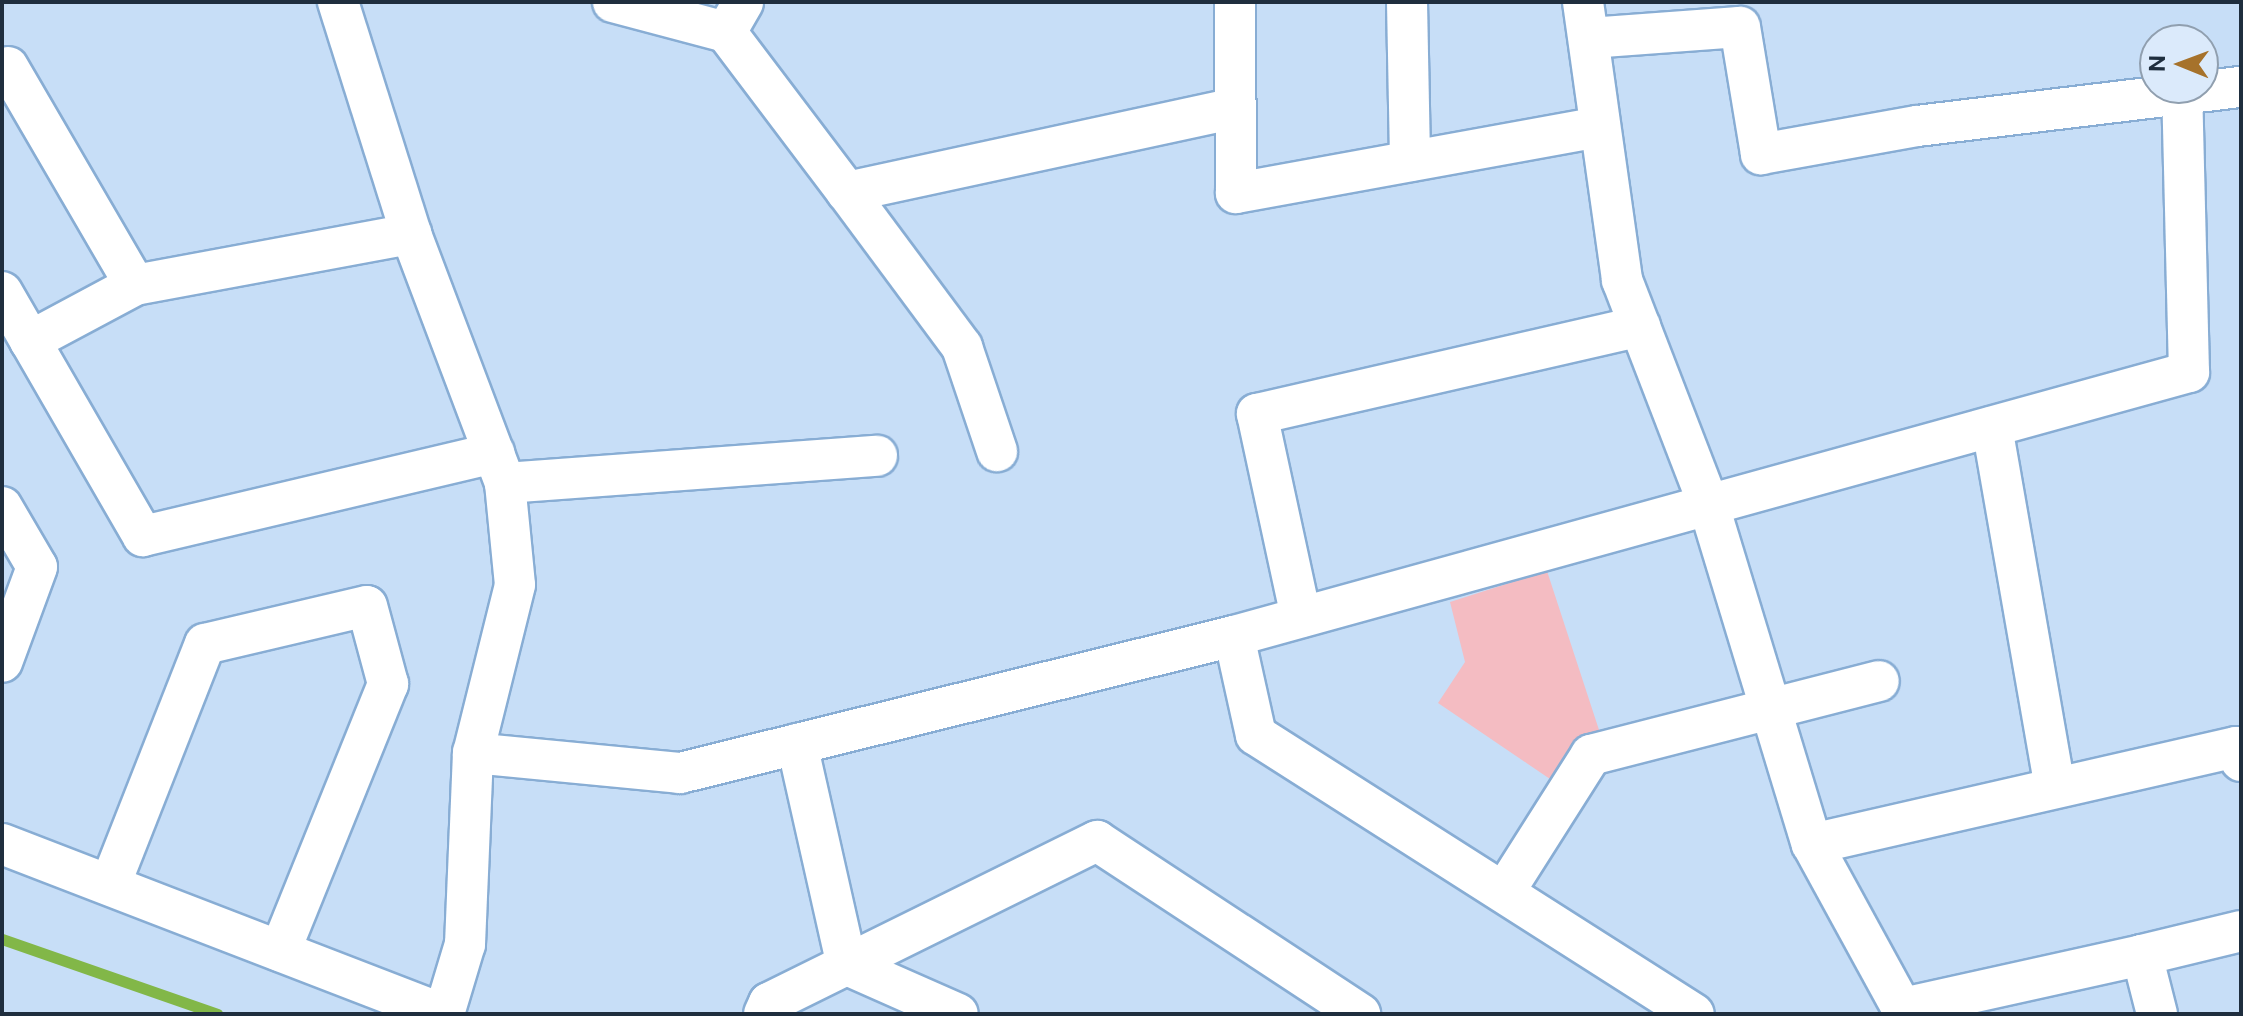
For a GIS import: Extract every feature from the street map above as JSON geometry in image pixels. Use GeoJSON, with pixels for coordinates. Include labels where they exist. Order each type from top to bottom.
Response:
{"type":"FeatureCollection","features":[{"type":"Feature","properties":{"kind":"street"},"geometry":{"type":"LineString","coordinates":[[2,844],[443,1014],[465,944],[473,753],[515,585],[499,468],[411,234],[338,2]]}},
{"type":"Feature","properties":{"kind":"street"},"geometry":{"type":"LineString","coordinates":[[613,2],[734,17],[847,192],[962,347],[997,451]]}},
{"type":"Feature","properties":{"kind":"street"},"geometry":{"type":"LineString","coordinates":[[1235,2],[1236,193],[1598,127]]}},
{"type":"Feature","properties":{"kind":"street"},"geometry":{"type":"LineString","coordinates":[[1407,2],[1410,161]]}},
{"type":"Feature","properties":{"kind":"street"},"geometry":{"type":"LineString","coordinates":[[2139,99],[1761,154],[1740,27],[1586,20],[1598,127],[1622,280],[1709,506],[1812,844],[1904,1011],[2241,931]]}},
{"type":"Feature","properties":{"kind":"street"},"geometry":{"type":"LineString","coordinates":[[8,67],[135,285]]}},
{"type":"Feature","properties":{"kind":"street"},"geometry":{"type":"LineString","coordinates":[[473,753],[680,773],[1234,636],[2189,372],[2182,104]]}},
{"type":"Feature","properties":{"kind":"street"},"geometry":{"type":"LineString","coordinates":[[847,192],[1234,108]]}},
{"type":"Feature","properties":{"kind":"street"},"geometry":{"type":"LineString","coordinates":[[30,341],[135,285],[411,234]]}},
{"type":"Feature","properties":{"kind":"street"},"geometry":{"type":"LineString","coordinates":[[2,292],[143,536],[499,468],[877,456]]}},
{"type":"Feature","properties":{"kind":"street"},"geometry":{"type":"LineString","coordinates":[[1301,617],[1257,414],[1640,326]]}},
{"type":"Feature","properties":{"kind":"street"},"geometry":{"type":"LineString","coordinates":[[1992,427],[2055,788]]}},
{"type":"Feature","properties":{"kind":"street"},"geometry":{"type":"LineString","coordinates":[[2,507],[37,567],[2,662]]}},
{"type":"Feature","properties":{"kind":"street"},"geometry":{"type":"LineString","coordinates":[[110,885],[205,644],[367,606],[388,684],[280,951]]}},
{"type":"Feature","properties":{"kind":"street"},"geometry":{"type":"LineString","coordinates":[[1234,636],[1256,735],[1506,889],[1694,1014]]}},
{"type":"Feature","properties":{"kind":"street"},"geometry":{"type":"LineString","coordinates":[[1506,889],[1591,755],[1768,706],[1879,681]]}},
{"type":"Feature","properties":{"kind":"street"},"geometry":{"type":"LineString","coordinates":[[797,744],[847,965]]}},
{"type":"Feature","properties":{"kind":"street"},"geometry":{"type":"LineString","coordinates":[[1812,844],[2236,747],[2241,761]]}},
{"type":"Feature","properties":{"kind":"street"},"geometry":{"type":"LineString","coordinates":[[764,1014],[769,1003],[1097,841],[1360,1014]]}},
{"type":"Feature","properties":{"kind":"street"},"geometry":{"type":"LineString","coordinates":[[2142,955],[2157,1014]]}},
{"type":"Feature","properties":{"kind":"street"},"geometry":{"type":"LineString","coordinates":[[847,965],[958,1014]]}},
{"type":"Feature","properties":{"kind":"shaded area"},"geometry":{"type":"Polygon","coordinates":[[[1547,571],[1600,733],[1577,745],[1550,779],[1438,703],[1465,662],[1450,602],[1547,571]]]}},
{"type":"Feature","properties":{"kind":"waterway"},"geometry":{"type":"LineString","coordinates":[[2,939],[217,1014]]}}]}
